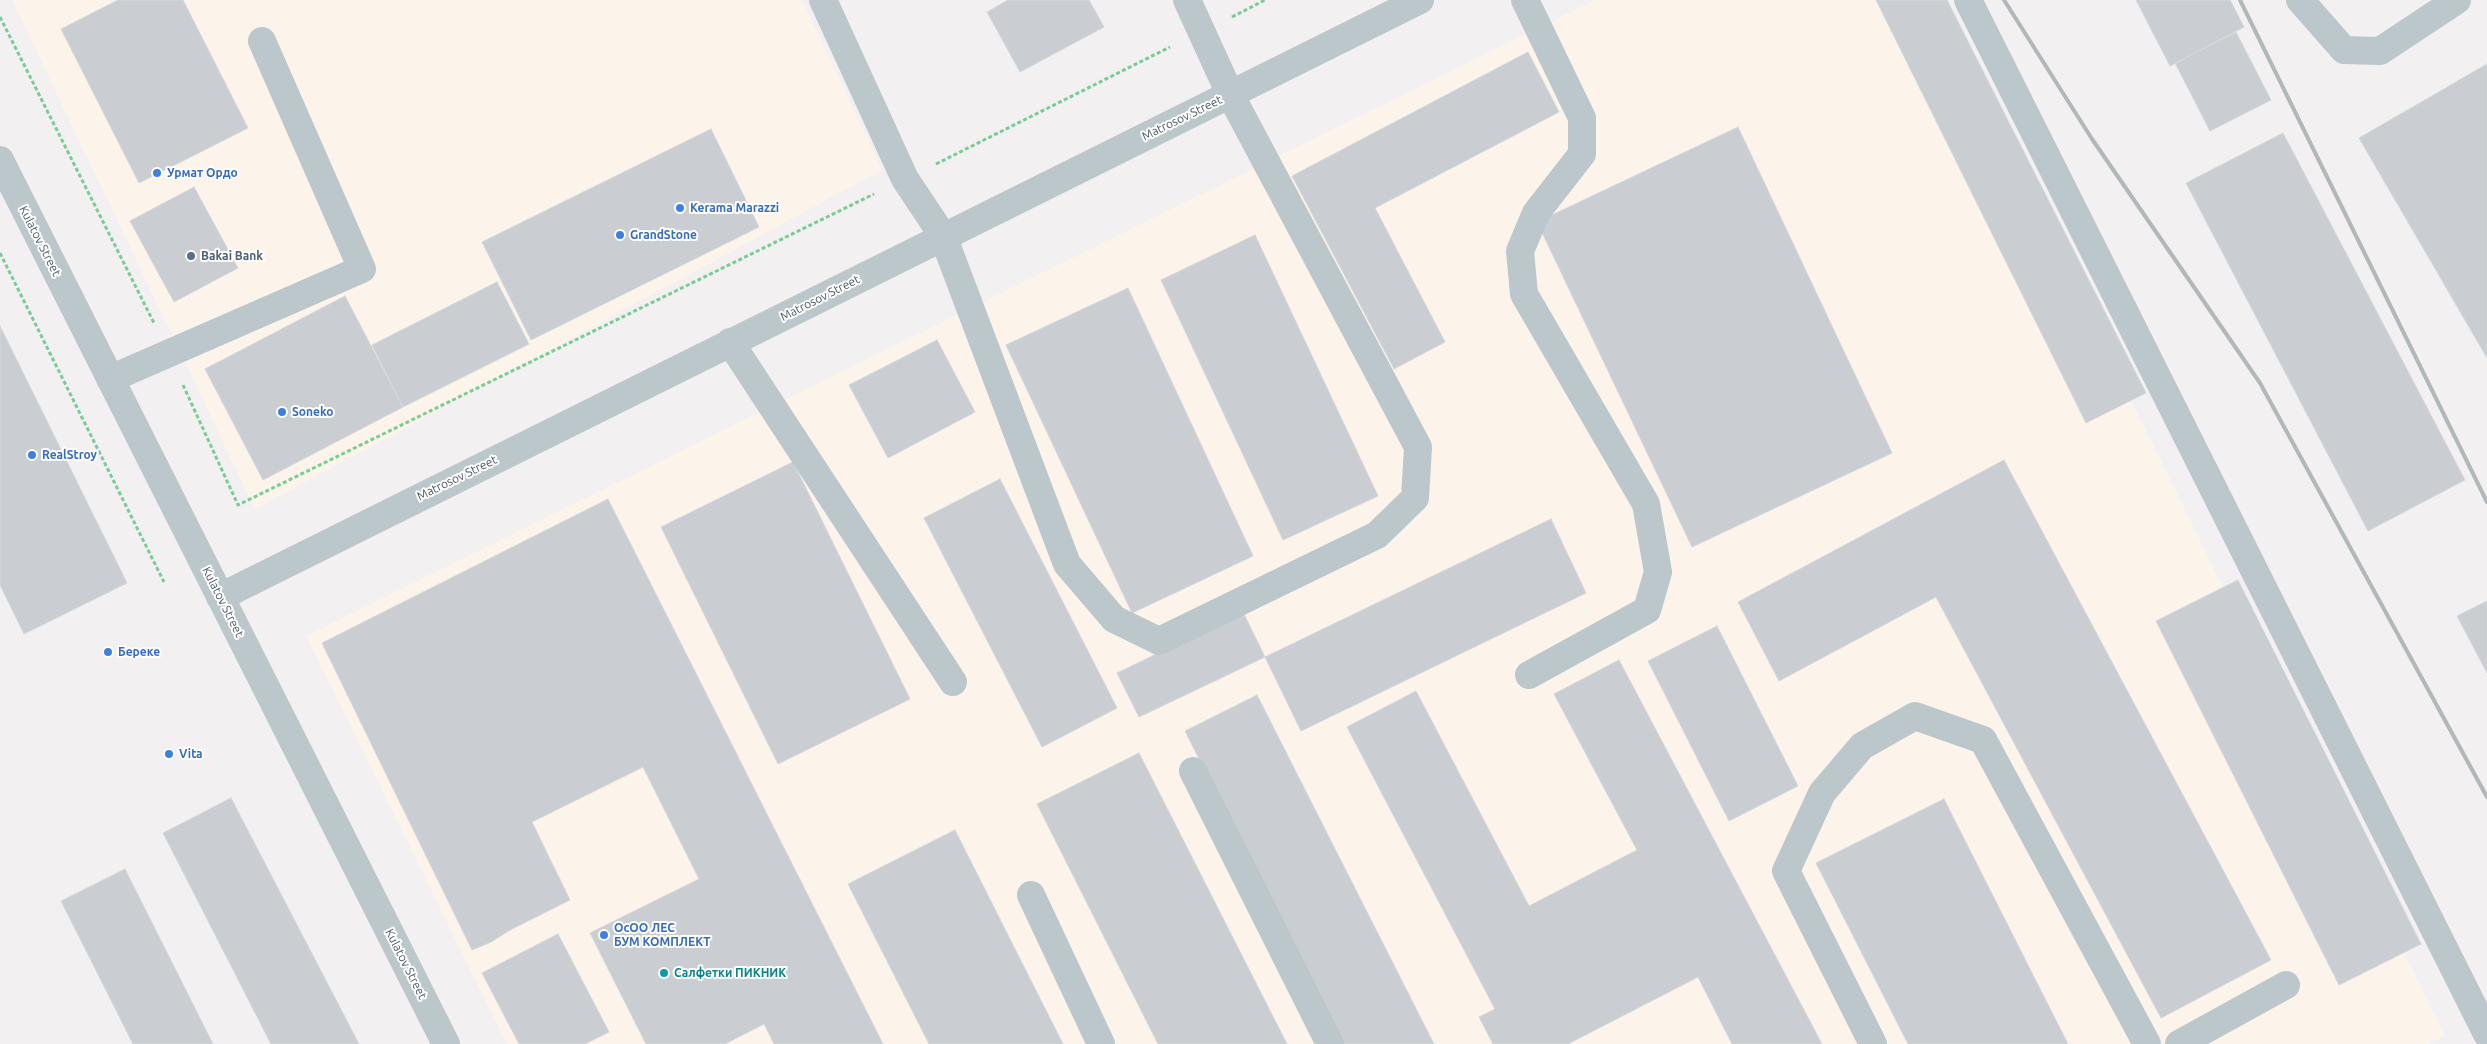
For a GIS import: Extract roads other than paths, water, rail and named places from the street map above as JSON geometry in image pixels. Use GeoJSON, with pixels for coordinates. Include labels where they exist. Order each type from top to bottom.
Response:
{"type":"FeatureCollection","features":[{"type":"Feature","properties":{"kind":"street"},"geometry":{"type":"LineString","coordinates":[[823,0],[905,179],[942,236],[1067,564],[1114,619],[1159,641],[1377,535],[1415,498],[1418,447],[1230,94],[1187,0]]}},
{"type":"Feature","properties":{"kind":"street","name":"Matrosov Street"},"geometry":{"type":"LineString","coordinates":[[220,597],[942,236],[1420,0]]}},
{"type":"Feature","properties":{"kind":"street"},"geometry":{"type":"LineString","coordinates":[[1525,0],[1582,118],[1582,154],[1536,213],[1520,251],[1524,294],[1646,504],[1658,572],[1648,610],[1529,675]]}},
{"type":"Feature","properties":{"kind":"street"},"geometry":{"type":"LineString","coordinates":[[1968,0],[2487,1034]]}},
{"type":"Feature","properties":{"kind":"street"},"geometry":{"type":"LineString","coordinates":[[2300,0],[2344,50],[2380,51],[2457,0]]}},
{"type":"Feature","properties":{"kind":"street"},"geometry":{"type":"LineString","coordinates":[[110,380],[362,268],[262,41]]}},
{"type":"Feature","properties":{"kind":"street","name":"Kulatov Street"},"geometry":{"type":"LineString","coordinates":[[0,160],[446,1044]]}},
{"type":"Feature","properties":{"kind":"street"},"geometry":{"type":"LineString","coordinates":[[730,342],[953,682]]}},
{"type":"Feature","properties":{"kind":"street"},"geometry":{"type":"LineString","coordinates":[[1873,1044],[1786,871],[1822,793],[1862,746],[1915,716],[1983,740],[2147,1044]]}},
{"type":"Feature","properties":{"kind":"street"},"geometry":{"type":"LineString","coordinates":[[1193,771],[1330,1044]]}},
{"type":"Feature","properties":{"kind":"street"},"geometry":{"type":"LineString","coordinates":[[1031,895],[1101,1044]]}},
{"type":"Feature","properties":{"kind":"street"},"geometry":{"type":"LineString","coordinates":[[2179,1044],[2286,984]]}},
{"type":"Feature","properties":{"kind":"railway"},"geometry":{"type":"LineString","coordinates":[[2004,0],[2092,139],[2260,383],[2487,797]]}},
{"type":"Feature","properties":{"kind":"railway"},"geometry":{"type":"LineString","coordinates":[[2240,0],[2487,502]]}},
{"type":"Feature","properties":{"kind":"place","name":"Урмат Ордо"},"geometry":{"type":"Point","coordinates":[157,173]}},
{"type":"Feature","properties":{"kind":"place","name":"Kerama Marazzi"},"geometry":{"type":"Point","coordinates":[680,208]}},
{"type":"Feature","properties":{"kind":"place","name":"GrandStone"},"geometry":{"type":"Point","coordinates":[620,235]}},
{"type":"Feature","properties":{"kind":"place","name":"Bakai Bank"},"geometry":{"type":"Point","coordinates":[191,256]}},
{"type":"Feature","properties":{"kind":"place","name":"Soneko"},"geometry":{"type":"Point","coordinates":[282,412]}},
{"type":"Feature","properties":{"kind":"place","name":"RealStroy"},"geometry":{"type":"Point","coordinates":[32,455]}},
{"type":"Feature","properties":{"kind":"place","name":"Береке"},"geometry":{"type":"Point","coordinates":[108,652]}},
{"type":"Feature","properties":{"kind":"place","name":"Vita"},"geometry":{"type":"Point","coordinates":[169,754]}},
{"type":"Feature","properties":{"kind":"place","name":"ОсОО ЛЕС БУМ КОМПЛЕКТ"},"geometry":{"type":"Point","coordinates":[604,935]}},
{"type":"Feature","properties":{"kind":"place","name":"Салфетки ПИКНИК"},"geometry":{"type":"Point","coordinates":[664,973]}}]}
